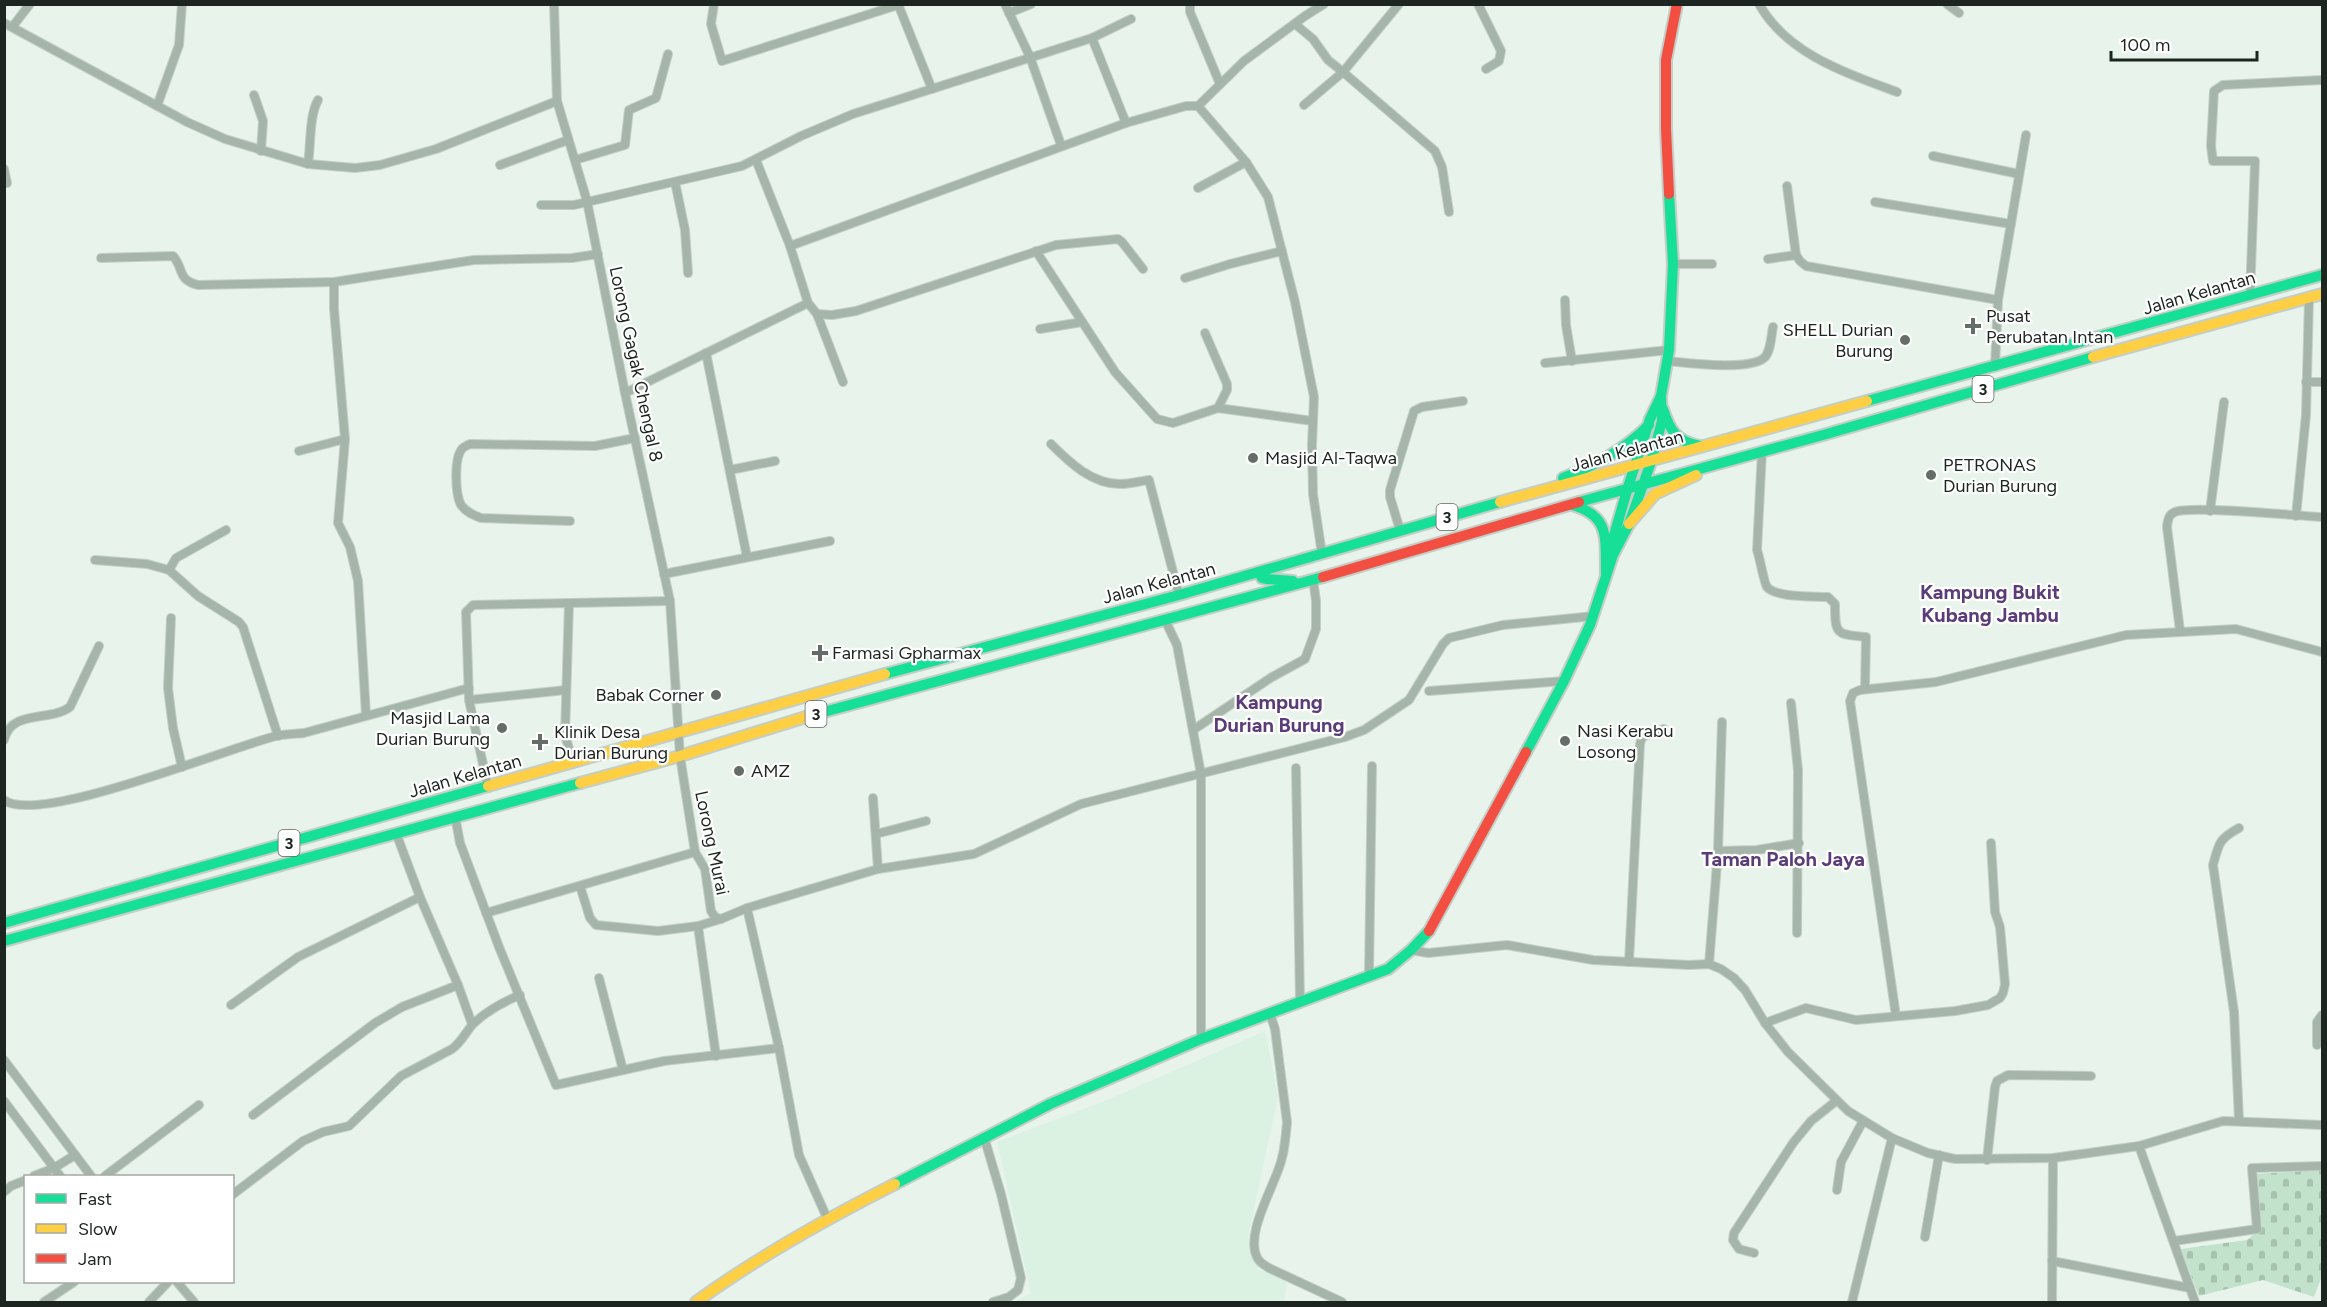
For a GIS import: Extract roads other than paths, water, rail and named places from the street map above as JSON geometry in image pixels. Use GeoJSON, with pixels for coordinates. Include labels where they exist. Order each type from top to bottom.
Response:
{"type":"FeatureCollection","features":[{"type":"Feature","properties":{"kind":"main road"},"geometry":{"type":"LineString","coordinates":[[1613,555],[1613,539],[1649,424],[1661,396],[1668,356],[1673,264],[1666,70],[1671,28],[1677,4]]}},
{"type":"Feature","properties":{"kind":"main road","name":"Jalan Kelantan"},"geometry":{"type":"LineString","coordinates":[[4,923],[679,732],[1179,595],[1400,530],[2322,275]]}},
{"type":"Feature","properties":{"kind":"main road","name":"Jalan Kelantan"},"geometry":{"type":"LineString","coordinates":[[4,941],[680,756],[795,720],[1298,584],[1628,487],[2322,294]]}},
{"type":"Feature","properties":{"kind":"main road"},"geometry":{"type":"LineString","coordinates":[[2220,304],[2250,305],[2256,313]]}},
{"type":"Feature","properties":{"kind":"main road"},"geometry":{"type":"LineString","coordinates":[[696,1302],[733,1275],[827,1218],[1050,1104],[1201,1040],[1388,969],[1411,950],[1428,932],[1456,884],[1564,681],[1594,616],[1606,573],[1629,524],[1651,462],[1662,409],[1661,396]]}},
{"type":"Feature","properties":{"kind":"main road"},"geometry":{"type":"LineString","coordinates":[[1662,409],[1671,431],[1684,443],[1705,447]]}},
{"type":"Feature","properties":{"kind":"main road"},"geometry":{"type":"LineString","coordinates":[[1514,499],[1612,457],[1634,440],[1649,424]]}},
{"type":"Feature","properties":{"kind":"main road"},"geometry":{"type":"LineString","coordinates":[[1629,524],[1655,494],[1734,459]]}},
{"type":"Feature","properties":{"kind":"main road"},"geometry":{"type":"LineString","coordinates":[[1572,505],[1591,511],[1599,520],[1602,528],[1606,573]]}},
{"type":"Feature","properties":{"kind":"main road"},"geometry":{"type":"LineString","coordinates":[[1259,572],[1265,580],[1287,579],[1298,584]]}},
{"type":"Feature","properties":{"kind":"street"},"geometry":{"type":"LineString","coordinates":[[13,26],[30,4]]}},
{"type":"Feature","properties":{"kind":"street"},"geometry":{"type":"LineString","coordinates":[[157,106],[179,45],[182,4]]}},
{"type":"Feature","properties":{"kind":"street","name":"Lorong Gagak Chengal 8"},"geometry":{"type":"LineString","coordinates":[[554,4],[557,101],[587,201],[625,393],[670,601],[679,732]]}},
{"type":"Feature","properties":{"kind":"street"},"geometry":{"type":"LineString","coordinates":[[714,4],[711,24],[722,61],[898,5],[932,89]]}},
{"type":"Feature","properties":{"kind":"street"},"geometry":{"type":"LineString","coordinates":[[1005,4],[1030,57],[1061,145]]}},
{"type":"Feature","properties":{"kind":"street"},"geometry":{"type":"LineString","coordinates":[[1009,13],[1030,4]]}},
{"type":"Feature","properties":{"kind":"street"},"geometry":{"type":"LineString","coordinates":[[1190,4],[1190,12],[1220,84]]}},
{"type":"Feature","properties":{"kind":"street"},"geometry":{"type":"LineString","coordinates":[[790,246],[1061,145],[1126,123],[1186,106],[1198,106],[1244,61],[1324,4]]}},
{"type":"Feature","properties":{"kind":"street"},"geometry":{"type":"LineString","coordinates":[[1304,105],[1343,72],[1399,4]]}},
{"type":"Feature","properties":{"kind":"street"},"geometry":{"type":"LineString","coordinates":[[1478,4],[1501,51],[1499,61],[1486,69]]}},
{"type":"Feature","properties":{"kind":"street"},"geometry":{"type":"LineString","coordinates":[[1759,4],[1768,20],[1796,45],[1835,69],[1897,92]]}},
{"type":"Feature","properties":{"kind":"street"},"geometry":{"type":"LineString","coordinates":[[1947,4],[1959,13]]}},
{"type":"Feature","properties":{"kind":"street"},"geometry":{"type":"LineString","coordinates":[[541,205],[568,206],[726,171],[756,160],[801,136],[853,114],[1092,38],[1131,19]]}},
{"type":"Feature","properties":{"kind":"street"},"geometry":{"type":"LineString","coordinates":[[4,22],[157,106],[215,135],[308,164],[356,168],[380,165],[436,149],[557,101]]}},
{"type":"Feature","properties":{"kind":"street"},"geometry":{"type":"LineString","coordinates":[[1296,24],[1313,39],[1328,60],[1435,151],[1442,167],[1449,212]]}},
{"type":"Feature","properties":{"kind":"street"},"geometry":{"type":"LineString","coordinates":[[1092,38],[1126,123]]}},
{"type":"Feature","properties":{"kind":"street"},"geometry":{"type":"LineString","coordinates":[[574,160],[625,145],[628,112],[631,108],[656,98],[668,54]]}},
{"type":"Feature","properties":{"kind":"street"},"geometry":{"type":"LineString","coordinates":[[2250,296],[2255,161],[2213,161],[2211,146],[2214,91],[2223,85],[2322,80]]}},
{"type":"Feature","properties":{"kind":"street"},"geometry":{"type":"LineString","coordinates":[[254,95],[263,121],[261,151]]}},
{"type":"Feature","properties":{"kind":"street"},"geometry":{"type":"LineString","coordinates":[[308,164],[312,139],[312,112],[318,100]]}},
{"type":"Feature","properties":{"kind":"street"},"geometry":{"type":"LineString","coordinates":[[1198,106],[1246,162],[1268,197],[1295,302],[1314,398],[1313,494],[1322,554]]}},
{"type":"Feature","properties":{"kind":"street"},"geometry":{"type":"LineString","coordinates":[[1995,367],[1998,300],[2026,135]]}},
{"type":"Feature","properties":{"kind":"street"},"geometry":{"type":"LineString","coordinates":[[500,165],[568,140]]}},
{"type":"Feature","properties":{"kind":"street"},"geometry":{"type":"LineString","coordinates":[[1933,156],[2019,174]]}},
{"type":"Feature","properties":{"kind":"street"},"geometry":{"type":"LineString","coordinates":[[756,160],[790,246],[808,303],[818,314],[843,382]]}},
{"type":"Feature","properties":{"kind":"street"},"geometry":{"type":"LineString","coordinates":[[1198,188],[1246,162]]}},
{"type":"Feature","properties":{"kind":"street"},"geometry":{"type":"LineString","coordinates":[[4,169],[7,183]]}},
{"type":"Feature","properties":{"kind":"street"},"geometry":{"type":"LineString","coordinates":[[675,182],[685,230],[688,273]]}},
{"type":"Feature","properties":{"kind":"street"},"geometry":{"type":"LineString","coordinates":[[1787,186],[1797,255],[1806,266],[1998,300]]}},
{"type":"Feature","properties":{"kind":"street"},"geometry":{"type":"LineString","coordinates":[[1875,202],[2011,224]]}},
{"type":"Feature","properties":{"kind":"street"},"geometry":{"type":"LineString","coordinates":[[818,314],[832,315],[856,311],[1056,245],[1113,238],[1122,242],[1143,269]]}},
{"type":"Feature","properties":{"kind":"street"},"geometry":{"type":"LineString","coordinates":[[1036,251],[1115,372],[1157,419],[1173,423],[1218,408],[1313,421]]}},
{"type":"Feature","properties":{"kind":"street"},"geometry":{"type":"LineString","coordinates":[[1185,278],[1282,251]]}},
{"type":"Feature","properties":{"kind":"street"},"geometry":{"type":"LineString","coordinates":[[101,258],[172,256],[177,260],[183,278],[189,283],[198,285],[334,282],[474,260],[572,258],[598,254]]}},
{"type":"Feature","properties":{"kind":"street"},"geometry":{"type":"LineString","coordinates":[[1768,259],[1797,255]]}},
{"type":"Feature","properties":{"kind":"street"},"geometry":{"type":"LineString","coordinates":[[1673,264],[1712,264]]}},
{"type":"Feature","properties":{"kind":"street"},"geometry":{"type":"LineString","coordinates":[[334,282],[334,309],[345,439],[338,523],[350,548],[358,581],[366,715]]}},
{"type":"Feature","properties":{"kind":"street"},"geometry":{"type":"LineString","coordinates":[[2296,516],[2306,415],[2309,298]]}},
{"type":"Feature","properties":{"kind":"street"},"geometry":{"type":"LineString","coordinates":[[1565,300],[1566,325],[1572,361]]}},
{"type":"Feature","properties":{"kind":"street"},"geometry":{"type":"LineString","coordinates":[[625,393],[808,303]]}},
{"type":"Feature","properties":{"kind":"street"},"geometry":{"type":"LineString","coordinates":[[1040,329],[1082,322]]}},
{"type":"Feature","properties":{"kind":"street"},"geometry":{"type":"LineString","coordinates":[[1545,363],[1668,356],[1727,366],[1765,357],[1773,327]]}},
{"type":"Feature","properties":{"kind":"street"},"geometry":{"type":"LineString","coordinates":[[1206,333],[1227,384],[1227,390],[1218,408]]}},
{"type":"Feature","properties":{"kind":"street"},"geometry":{"type":"LineString","coordinates":[[706,353],[747,557]]}},
{"type":"Feature","properties":{"kind":"street"},"geometry":{"type":"LineString","coordinates":[[2306,382],[2322,382]]}},
{"type":"Feature","properties":{"kind":"street"},"geometry":{"type":"LineString","coordinates":[[1400,530],[1390,490],[1414,411],[1422,407],[1463,401]]}},
{"type":"Feature","properties":{"kind":"street"},"geometry":{"type":"LineString","coordinates":[[2210,511],[2224,402]]}},
{"type":"Feature","properties":{"kind":"street"},"geometry":{"type":"LineString","coordinates":[[570,521],[481,518],[470,514],[462,505],[456,488],[458,456],[462,448],[470,444],[595,446],[635,438]]}},
{"type":"Feature","properties":{"kind":"street"},"geometry":{"type":"LineString","coordinates":[[298,451],[345,439]]}},
{"type":"Feature","properties":{"kind":"street"},"geometry":{"type":"LineString","coordinates":[[1051,444],[1068,461],[1090,476],[1119,484],[1149,480],[1179,595]]}},
{"type":"Feature","properties":{"kind":"street"},"geometry":{"type":"LineString","coordinates":[[1762,451],[1757,550],[1762,562],[1765,584],[1768,589],[1781,594],[1828,597],[1835,604],[1835,628],[1838,632],[1842,635],[1866,637],[1865,689]]}},
{"type":"Feature","properties":{"kind":"street"},"geometry":{"type":"LineString","coordinates":[[730,470],[775,461]]}},
{"type":"Feature","properties":{"kind":"street"},"geometry":{"type":"LineString","coordinates":[[2180,631],[2167,527],[2168,518],[2174,512],[2183,510],[2322,517]]}},
{"type":"Feature","properties":{"kind":"street"},"geometry":{"type":"LineString","coordinates":[[169,570],[176,558],[226,530]]}},
{"type":"Feature","properties":{"kind":"street"},"geometry":{"type":"LineString","coordinates":[[664,574],[830,542]]}},
{"type":"Feature","properties":{"kind":"street"},"geometry":{"type":"LineString","coordinates":[[95,560],[147,564],[169,570],[198,596],[239,622],[243,627],[278,736]]}},
{"type":"Feature","properties":{"kind":"street"},"geometry":{"type":"LineString","coordinates":[[1193,730],[1272,677],[1305,659],[1316,629],[1316,601],[1312,579]]}},
{"type":"Feature","properties":{"kind":"street"},"geometry":{"type":"LineString","coordinates":[[488,786],[469,700],[466,612],[469,607],[472,605],[670,601]]}},
{"type":"Feature","properties":{"kind":"street"},"geometry":{"type":"LineString","coordinates":[[569,603],[565,735],[573,762]]}},
{"type":"Feature","properties":{"kind":"street"},"geometry":{"type":"LineString","coordinates":[[580,886],[590,918],[596,925],[658,931],[698,926],[747,908],[879,869],[974,854],[1081,804],[1364,730],[1409,700],[1449,638],[1503,625],[1594,616]]}},
{"type":"Feature","properties":{"kind":"street"},"geometry":{"type":"LineString","coordinates":[[171,618],[168,688],[173,728],[182,767]]}},
{"type":"Feature","properties":{"kind":"street"},"geometry":{"type":"LineString","coordinates":[[1165,620],[1177,645],[1201,774],[1201,1040]]}},
{"type":"Feature","properties":{"kind":"street"},"geometry":{"type":"LineString","coordinates":[[1896,1016],[1850,700],[1853,693],[1865,689],[1936,682],[2126,635],[2236,629],[2322,652]]}},
{"type":"Feature","properties":{"kind":"street"},"geometry":{"type":"LineString","coordinates":[[4,740],[7,730],[14,724],[22,720],[64,712],[70,707],[99,646]]}},
{"type":"Feature","properties":{"kind":"street"},"geometry":{"type":"LineString","coordinates":[[1429,691],[1564,681]]}},
{"type":"Feature","properties":{"kind":"street"},"geometry":{"type":"LineString","coordinates":[[4,800],[17,806],[50,803],[141,781],[278,736],[304,734],[469,688]]}},
{"type":"Feature","properties":{"kind":"street"},"geometry":{"type":"LineString","coordinates":[[469,700],[566,690]]}},
{"type":"Feature","properties":{"kind":"street"},"geometry":{"type":"LineString","coordinates":[[1791,703],[1798,770],[1797,933]]}},
{"type":"Feature","properties":{"kind":"street"},"geometry":{"type":"LineString","coordinates":[[1709,964],[1718,851],[1722,722]]}},
{"type":"Feature","properties":{"kind":"street"},"geometry":{"type":"LineString","coordinates":[[1629,962],[1640,744],[1642,737],[1648,733],[1664,729]]}},
{"type":"Feature","properties":{"kind":"street","name":"Lorong Murai"},"geometry":{"type":"LineString","coordinates":[[679,732],[680,756],[695,852],[705,869],[711,911],[715,917],[721,919]]}},
{"type":"Feature","properties":{"kind":"street"},"geometry":{"type":"LineString","coordinates":[[1369,976],[1372,766]]}},
{"type":"Feature","properties":{"kind":"street"},"geometry":{"type":"LineString","coordinates":[[1296,768],[1300,1002]]}},
{"type":"Feature","properties":{"kind":"street"},"geometry":{"type":"LineString","coordinates":[[873,798],[879,869]]}},
{"type":"Feature","properties":{"kind":"street"},"geometry":{"type":"LineString","coordinates":[[455,816],[460,843],[486,914],[555,1085],[664,1062],[779,1048]]}},
{"type":"Feature","properties":{"kind":"street"},"geometry":{"type":"LineString","coordinates":[[876,834],[926,821]]}},
{"type":"Feature","properties":{"kind":"street"},"geometry":{"type":"LineString","coordinates":[[2239,828],[2219,843],[2214,865],[2234,1012],[2239,1120]]}},
{"type":"Feature","properties":{"kind":"street"},"geometry":{"type":"LineString","coordinates":[[396,833],[420,897],[450,961],[472,1024]]}},
{"type":"Feature","properties":{"kind":"street"},"geometry":{"type":"LineString","coordinates":[[1718,851],[1757,850],[1799,843]]}},
{"type":"Feature","properties":{"kind":"street"},"geometry":{"type":"LineString","coordinates":[[1765,1023],[1806,1008],[1856,1020],[1941,1013],[1988,1005],[2000,998],[2003,993],[2003,961],[2000,927],[1995,912],[1991,843]]}},
{"type":"Feature","properties":{"kind":"street"},"geometry":{"type":"LineString","coordinates":[[486,914],[695,852]]}},
{"type":"Feature","properties":{"kind":"street"},"geometry":{"type":"LineString","coordinates":[[231,1005],[298,957],[420,897]]}},
{"type":"Feature","properties":{"kind":"street"},"geometry":{"type":"LineString","coordinates":[[747,908],[779,1048],[799,1155],[827,1218]]}},
{"type":"Feature","properties":{"kind":"street"},"geometry":{"type":"LineString","coordinates":[[698,926],[716,1056]]}},
{"type":"Feature","properties":{"kind":"street"},"geometry":{"type":"LineString","coordinates":[[1411,950],[1428,953],[1508,945],[1593,960],[1709,964],[1734,978],[1746,990],[1765,1023],[1788,1052],[1836,1101],[1863,1121],[1892,1138],[1955,1159],[2054,1158],[2139,1146],[2223,1121],[2322,1125]]}},
{"type":"Feature","properties":{"kind":"street"},"geometry":{"type":"LineString","coordinates":[[599,978],[623,1070]]}},
{"type":"Feature","properties":{"kind":"street"},"geometry":{"type":"LineString","coordinates":[[253,1115],[375,1023],[402,1007],[458,985]]}},
{"type":"Feature","properties":{"kind":"street"},"geometry":{"type":"LineString","coordinates":[[234,1193],[303,1141],[315,1135],[350,1126],[401,1076],[458,1044],[472,1024],[492,1008],[520,994]]}},
{"type":"Feature","properties":{"kind":"street"},"geometry":{"type":"LineString","coordinates":[[1270,1014],[1275,1029],[1287,1122],[1282,1159],[1254,1233],[1254,1246],[1258,1260],[1269,1268],[1342,1302]]}},
{"type":"Feature","properties":{"kind":"street"},"geometry":{"type":"LineString","coordinates":[[2317,1045],[2317,1022],[2322,1015]]}},
{"type":"Feature","properties":{"kind":"street"},"geometry":{"type":"LineString","coordinates":[[4,1060],[90,1175]]}},
{"type":"Feature","properties":{"kind":"street"},"geometry":{"type":"LineString","coordinates":[[1987,1160],[1995,1087],[2002,1077],[2091,1076]]}},
{"type":"Feature","properties":{"kind":"street"},"geometry":{"type":"LineString","coordinates":[[4,1101],[59,1175]]}},
{"type":"Feature","properties":{"kind":"street"},"geometry":{"type":"LineString","coordinates":[[1755,1253],[1739,1249],[1733,1240],[1734,1233],[1793,1143],[1812,1121],[1836,1101]]}},
{"type":"Feature","properties":{"kind":"street"},"geometry":{"type":"LineString","coordinates":[[106,1175],[199,1106]]}},
{"type":"Feature","properties":{"kind":"street"},"geometry":{"type":"LineString","coordinates":[[1838,1190],[1841,1162],[1863,1121]]}},
{"type":"Feature","properties":{"kind":"street"},"geometry":{"type":"LineString","coordinates":[[984,1137],[1001,1194],[1021,1278],[1018,1290],[1009,1297],[993,1302]]}},
{"type":"Feature","properties":{"kind":"street"},"geometry":{"type":"LineString","coordinates":[[1852,1302],[1892,1138]]}},
{"type":"Feature","properties":{"kind":"street"},"geometry":{"type":"LineString","coordinates":[[2139,1146],[2196,1302]]}},
{"type":"Feature","properties":{"kind":"street"},"geometry":{"type":"LineString","coordinates":[[36,1175],[54,1168],[75,1155]]}},
{"type":"Feature","properties":{"kind":"street"},"geometry":{"type":"LineString","coordinates":[[1925,1237],[1939,1155]]}},
{"type":"Feature","properties":{"kind":"street"},"geometry":{"type":"LineString","coordinates":[[2052,1302],[2054,1158]]}},
{"type":"Feature","properties":{"kind":"street"},"geometry":{"type":"LineString","coordinates":[[2174,1241],[2257,1229],[2252,1168],[2322,1166]]}},
{"type":"Feature","properties":{"kind":"street"},"geometry":{"type":"LineString","coordinates":[[4,1192],[11,1186],[24,1181]]}},
{"type":"Feature","properties":{"kind":"street"},"geometry":{"type":"LineString","coordinates":[[2052,1261],[2190,1288]]}},
{"type":"Feature","properties":{"kind":"street"},"geometry":{"type":"LineString","coordinates":[[44,1302],[71,1283]]}},
{"type":"Feature","properties":{"kind":"street"},"geometry":{"type":"LineString","coordinates":[[148,1302],[166,1283]]}},
{"type":"Feature","properties":{"kind":"street"},"geometry":{"type":"LineString","coordinates":[[179,1283],[194,1302]]}},
{"type":"Feature","properties":{"kind":"place","name":"Pusat Perubatan Intan"},"geometry":{"type":"Point","coordinates":[1973,326]}},
{"type":"Feature","properties":{"kind":"place","name":"SHELL Durian Burung"},"geometry":{"type":"Point","coordinates":[1905,340]}},
{"type":"Feature","properties":{"kind":"place","name":"Masjid Al-Taqwa"},"geometry":{"type":"Point","coordinates":[1253,458]}},
{"type":"Feature","properties":{"kind":"place","name":"PETRONAS Durian Burung"},"geometry":{"type":"Point","coordinates":[1931,475]}},
{"type":"Feature","properties":{"kind":"place","name":"Farmasi Gpharmax"},"geometry":{"type":"Point","coordinates":[820,653]}},
{"type":"Feature","properties":{"kind":"place","name":"Babak Corner"},"geometry":{"type":"Point","coordinates":[716,695]}},
{"type":"Feature","properties":{"kind":"place","name":"Masjid Lama Durian Burung"},"geometry":{"type":"Point","coordinates":[502,728]}},
{"type":"Feature","properties":{"kind":"place","name":"Nasi Kerabu Losong"},"geometry":{"type":"Point","coordinates":[1565,741]}},
{"type":"Feature","properties":{"kind":"place","name":"Klinik Desa Durian Burung"},"geometry":{"type":"Point","coordinates":[540,742]}},
{"type":"Feature","properties":{"kind":"place","name":"AMZ"},"geometry":{"type":"Point","coordinates":[739,771]}},
{"type":"Feature","properties":{"kind":"district","name":"Kampung Bukit Kubang Jambu"},"geometry":{"type":"Point","coordinates":[1990,604]}},
{"type":"Feature","properties":{"kind":"district","name":"Kampung Durian Burung"},"geometry":{"type":"Point","coordinates":[1279,714]}},
{"type":"Feature","properties":{"kind":"district","name":"Taman Paloh Jaya"},"geometry":{"type":"Point","coordinates":[1783,859]}}]}
